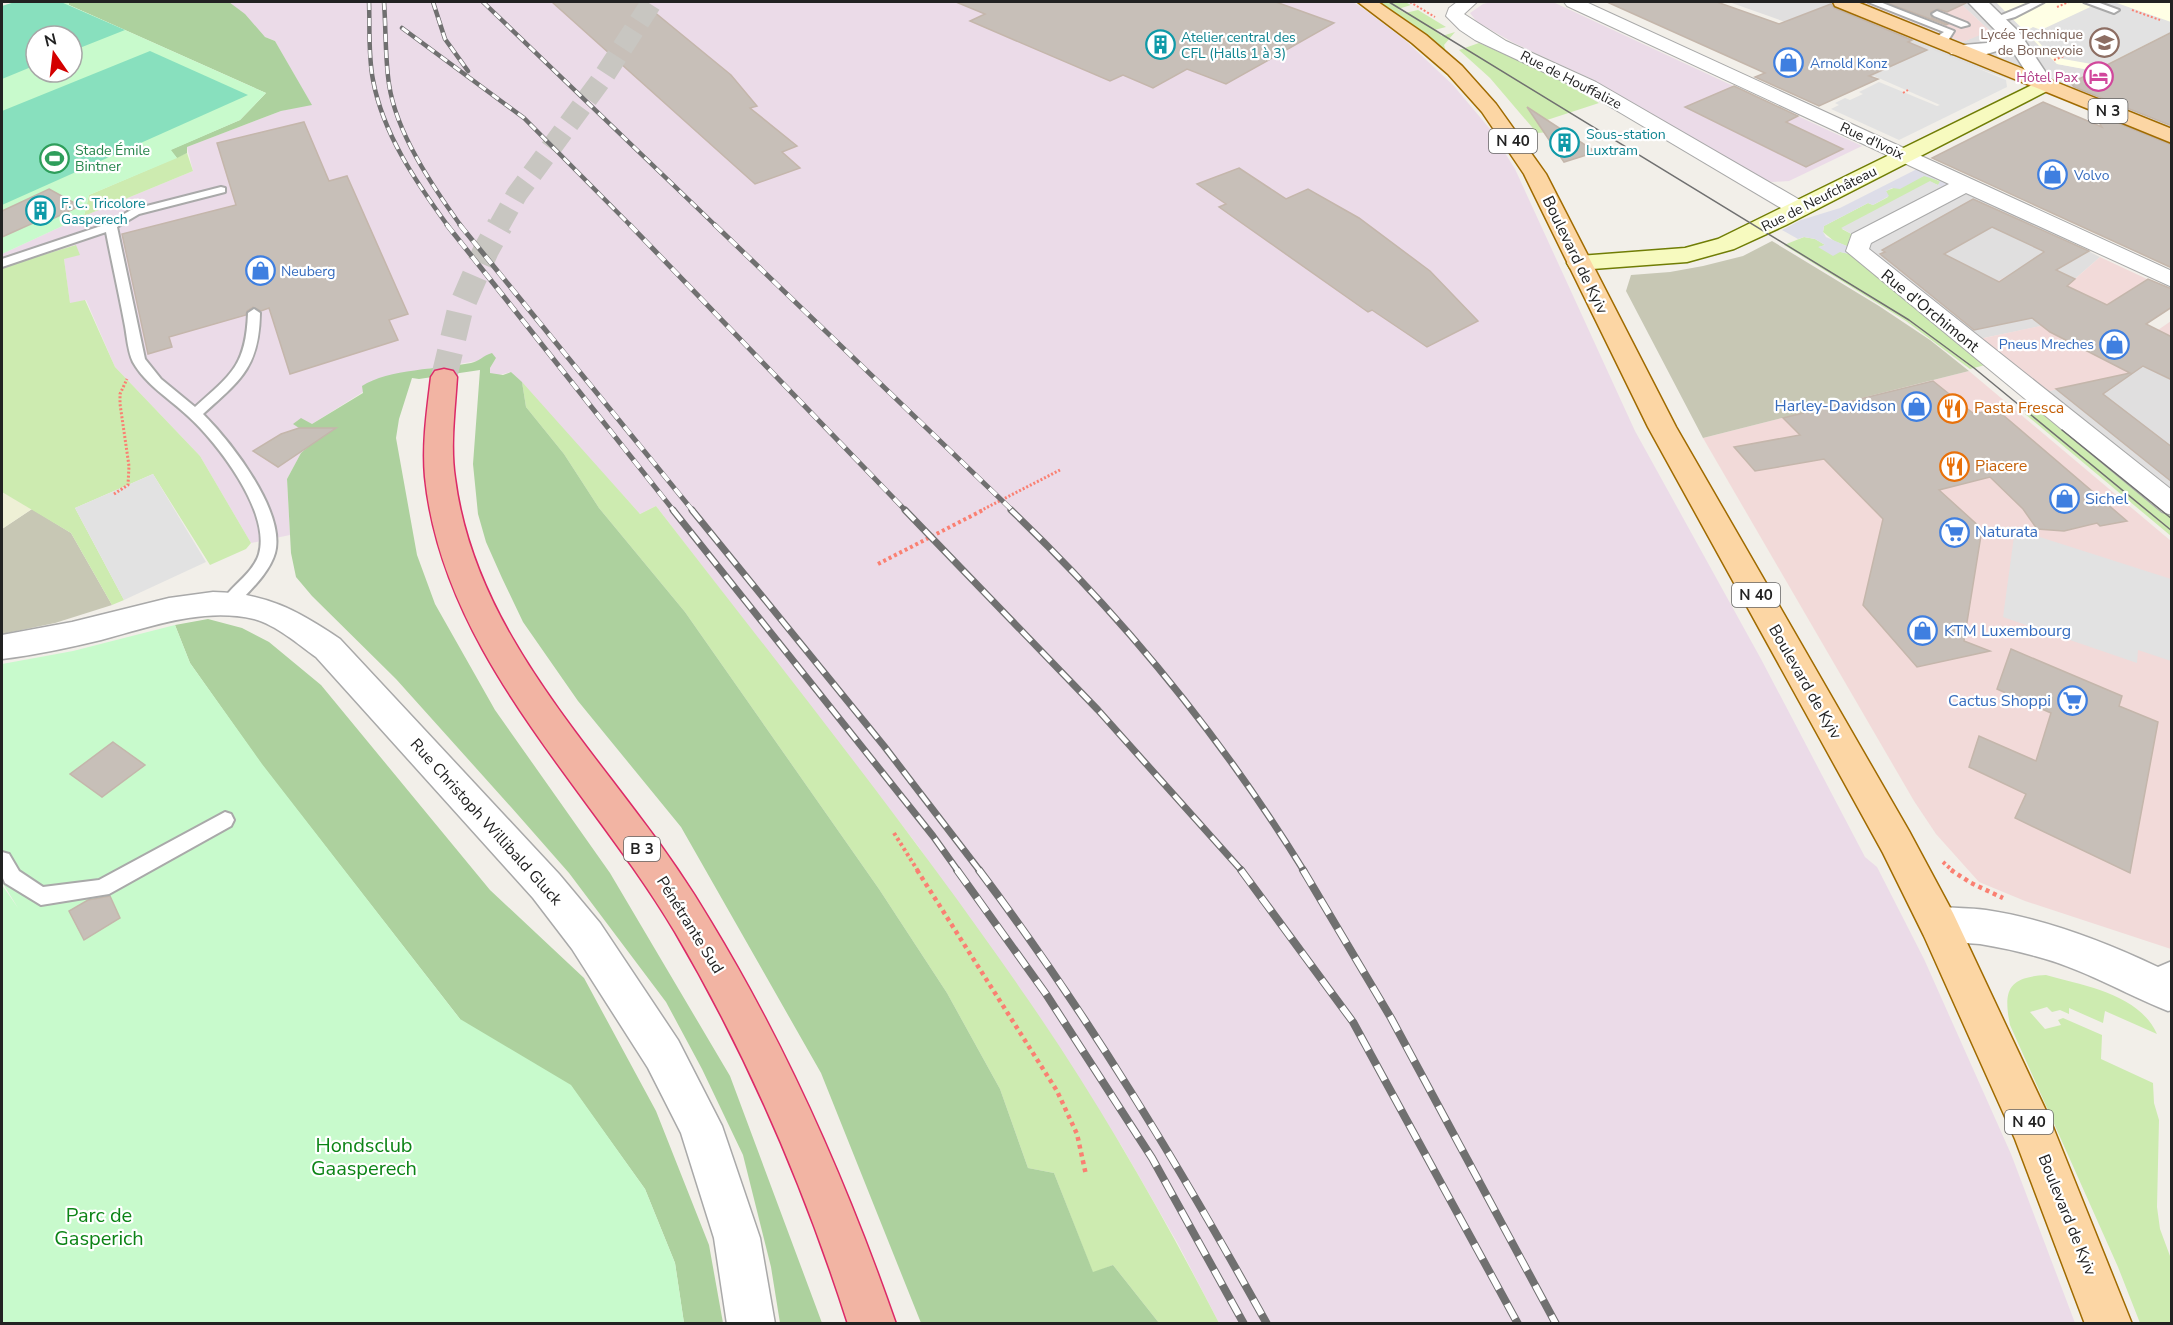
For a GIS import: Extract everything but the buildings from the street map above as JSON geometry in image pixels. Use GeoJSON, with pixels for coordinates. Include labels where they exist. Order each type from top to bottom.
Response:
{"type":"FeatureCollection","features":[{"type":"Feature","properties":{"kind":"highway","name":"Pénétrante Sud"},"geometry":{"type":"LineString","coordinates":[[444,377],[439,426],[440,478],[450,532],[470,588],[498,646],[536,703],[631,832],[698,935],[753,1032],[807,1146],[872,1323]]}},
{"type":"Feature","properties":{"kind":"main road","name":"Boulevard de Kyiv"},"geometry":{"type":"LineString","coordinates":[[1367,2],[1419,39],[1455,70],[1489,108],[1535,174],[1662,427],[1891,833],[1939,925],[2034,1132],[2109,1323]]}},
{"type":"Feature","properties":{"kind":"main road","name":"N 3"},"geometry":{"type":"LineString","coordinates":[[1842,2],[1948,40],[2044,85],[2172,137]]}},
{"type":"Feature","properties":{"kind":"main road","name":"Rue de Neufchâteau"},"geometry":{"type":"LineString","coordinates":[[1579,263],[1688,255],[1726,244],[2044,85]]}},
{"type":"Feature","properties":{"kind":"street","name":"Rue de Houffalize"},"geometry":{"type":"LineString","coordinates":[[1468,2],[1455,12],[1460,22],[1488,39],[1589,87],[1799,209]]}},
{"type":"Feature","properties":{"kind":"street","name":"Rue d'Ivoix"},"geometry":{"type":"LineString","coordinates":[[1573,2],[1720,75],[1966,184],[2172,280]]}},
{"type":"Feature","properties":{"kind":"street"},"geometry":{"type":"LineString","coordinates":[[1970,15],[1997,19],[2027,56],[2044,85]]}},
{"type":"Feature","properties":{"kind":"street"},"geometry":{"type":"LineString","coordinates":[[1948,40],[1990,49],[2006,43],[2012,36]]}},
{"type":"Feature","properties":{"kind":"street","name":"Rue d'Orchimont"},"geometry":{"type":"LineString","coordinates":[[1966,184],[1860,239],[1857,251],[2172,505]]}},
{"type":"Feature","properties":{"kind":"street","name":"Rue Christoph Willibald Gluck"},"geometry":{"type":"LineString","coordinates":[[2,647],[80,633],[184,608],[228,604],[257,608],[286,620],[328,648],[546,886],[586,936],[663,1054],[700,1126],[737,1238],[751,1323]]}},
{"type":"Feature","properties":{"kind":"street"},"geometry":{"type":"LineString","coordinates":[[1939,925],[1988,927],[2026,935],[2170,989]]}},
{"type":"Feature","properties":{"kind":"lane"},"geometry":{"type":"LineString","coordinates":[[1873,2],[1887,7],[1948,40],[1970,15]]}},
{"type":"Feature","properties":{"kind":"lane"},"geometry":{"type":"LineString","coordinates":[[1887,7],[1900,2]]}},
{"type":"Feature","properties":{"kind":"lane"},"geometry":{"type":"LineString","coordinates":[[1997,19],[2012,15],[2039,2]]}},
{"type":"Feature","properties":{"kind":"lane"},"geometry":{"type":"LineString","coordinates":[[2089,2],[2114,10]]}},
{"type":"Feature","properties":{"kind":"lane"},"geometry":{"type":"LineString","coordinates":[[1924,9],[1970,15]]}},
{"type":"Feature","properties":{"kind":"lane"},"geometry":{"type":"LineString","coordinates":[[1951,10],[1970,15]]}},
{"type":"Feature","properties":{"kind":"lane"},"geometry":{"type":"LineString","coordinates":[[2,263],[111,226],[135,212],[221,190]]}},
{"type":"Feature","properties":{"kind":"lane"},"geometry":{"type":"LineString","coordinates":[[111,226],[138,359],[146,374],[195,414],[243,476],[267,528],[267,551],[260,565],[228,604]]}},
{"type":"Feature","properties":{"kind":"lane"},"geometry":{"type":"LineString","coordinates":[[195,414],[243,370],[254,339],[254,313]]}},
{"type":"Feature","properties":{"kind":"lane"},"geometry":{"type":"LineString","coordinates":[[2,860],[12,877],[41,896],[102,888],[225,820]]}},
{"type":"Feature","properties":{"kind":"path"},"geometry":{"type":"LineString","coordinates":[[2054,60],[2072,53]]}},
{"type":"Feature","properties":{"kind":"path"},"geometry":{"type":"LineString","coordinates":[[1903,93],[1908,90]]}},
{"type":"Feature","properties":{"kind":"path"},"geometry":{"type":"LineString","coordinates":[[114,494],[128,485],[129,466],[120,404],[120,393],[128,380]]}},
{"type":"Feature","properties":{"kind":"path"},"geometry":{"type":"LineString","coordinates":[[878,564],[1060,470]]}},
{"type":"Feature","properties":{"kind":"path"},"geometry":{"type":"LineString","coordinates":[[894,833],[1057,1091],[1077,1134],[1086,1175]]}},
{"type":"Feature","properties":{"kind":"shaded area"},"geometry":{"type":"Polygon","coordinates":[[[178,2],[1353,2],[1364,9],[1405,40],[1453,85],[1490,129],[1515,169],[1635,431],[1761,659],[1865,857],[1877,867],[1924,959],[2011,1154],[2075,1323],[1219,1323],[1178,1244],[1121,1145],[918,846],[656,506],[640,514],[511,372],[495,376],[490,373],[490,368],[496,358],[427,369],[363,392],[312,424],[299,428],[313,430],[317,439],[301,453],[287,479],[290,535],[251,543],[200,456],[115,367],[86,300],[70,304],[64,259],[76,245],[2,267],[2,254],[84,216],[193,171],[187,147],[281,111],[311,104],[275,41],[178,2]]]}},
{"type":"Feature","properties":{"kind":"shaded area"},"geometry":{"type":"Polygon","coordinates":[[[1553,2],[1862,146],[1789,181],[1772,182],[1761,178],[1594,80],[1514,43],[1477,22],[1470,13],[1483,4],[1553,2]]]}},
{"type":"Feature","properties":{"kind":"shaded area"},"geometry":{"type":"Polygon","coordinates":[[[1729,2],[1861,2],[1963,42],[1989,30],[1959,2],[1996,2],[2057,64],[2171,85],[2171,137],[1927,50],[1872,77],[1794,49],[1822,35],[1729,2]]]}},
{"type":"Feature","properties":{"kind":"shaded area"},"geometry":{"type":"Polygon","coordinates":[[[1861,2],[1959,2],[1990,31],[1963,42],[1861,2]]]}},
{"type":"Feature","properties":{"kind":"shaded area","name":"Lycée Technique de Bonnevoie"},"geometry":{"type":"Polygon","coordinates":[[[1996,2],[2171,2],[2171,85],[2057,64],[1996,2]]]}},
{"type":"Feature","properties":{"kind":"shaded area"},"geometry":{"type":"Polygon","coordinates":[[[2101,2],[2114,2],[2171,22],[2171,32],[2103,66],[2052,57],[2028,30],[2033,27],[2041,30],[2101,2]]]}},
{"type":"Feature","properties":{"kind":"shaded area"},"geometry":{"type":"Polygon","coordinates":[[[1929,48],[2006,80],[2007,87],[1899,140],[1831,109],[1839,105],[1835,103],[1863,94],[1859,92],[1879,82],[1937,106],[1940,105],[1874,76],[1929,48]]]}},
{"type":"Feature","properties":{"kind":"shaded area"},"geometry":{"type":"Polygon","coordinates":[[[1919,168],[1950,184],[1944,188],[1938,185],[1940,181],[1924,176],[1900,189],[1892,188],[1886,191],[1889,196],[1873,205],[1868,203],[1824,226],[1823,232],[1826,237],[1849,247],[1854,255],[1840,252],[1833,256],[1818,247],[1825,245],[1815,239],[1804,237],[1798,239],[1782,230],[1801,220],[1840,208],[1919,168]]]}},
{"type":"Feature","properties":{"kind":"shaded area"},"geometry":{"type":"Polygon","coordinates":[[[1930,181],[1944,188],[1855,236],[1841,228],[1930,181]]]}},
{"type":"Feature","properties":{"kind":"shaded area"},"geometry":{"type":"Polygon","coordinates":[[[1959,194],[1972,194],[1987,199],[2100,257],[2060,292],[1999,281],[2060,322],[1979,339],[1868,254],[1867,245],[1959,194]]]}},
{"type":"Feature","properties":{"kind":"shaded area"},"geometry":{"type":"Polygon","coordinates":[[[1772,241],[1879,306],[1930,340],[1969,371],[1703,438],[1626,291],[1631,275],[1670,272],[1703,266],[1743,256],[1772,241]]]}},
{"type":"Feature","properties":{"kind":"shaded area"},"geometry":{"type":"Polygon","coordinates":[[[2100,257],[2147,279],[2107,305],[2158,330],[2171,321],[2171,380],[2143,366],[2131,374],[2045,392],[1979,339],[2059,322],[1998,281],[2022,267],[2060,292],[2100,257]]]}},
{"type":"Feature","properties":{"kind":"shaded area"},"geometry":{"type":"Polygon","coordinates":[[[2143,366],[2171,380],[2171,493],[2045,392],[2143,366]]]}},
{"type":"Feature","properties":{"kind":"shaded area"},"geometry":{"type":"Polygon","coordinates":[[[1969,371],[2171,541],[2171,949],[2025,901],[1979,882],[1936,834],[1914,801],[1703,438],[1969,371]]]}},
{"type":"Feature","properties":{"kind":"shaded area"},"geometry":{"type":"Polygon","coordinates":[[[153,474],[206,562],[124,600],[75,508],[153,474]]]}},
{"type":"Feature","properties":{"kind":"shaded area"},"geometry":{"type":"Polygon","coordinates":[[[2,492],[32,509],[2,529],[2,492]]]}},
{"type":"Feature","properties":{"kind":"shaded area"},"geometry":{"type":"Polygon","coordinates":[[[32,509],[71,533],[112,605],[55,623],[2,634],[2,529],[32,509]]]}},
{"type":"Feature","properties":{"kind":"shaded area"},"geometry":{"type":"Polygon","coordinates":[[[2015,529],[2171,579],[2171,661],[2138,650],[2137,663],[2003,617],[2015,529]]]}},
{"type":"Feature","properties":{"kind":"green space"},"geometry":{"type":"Polygon","coordinates":[[[15,2],[69,2],[69,5],[266,93],[240,120],[171,150],[177,158],[89,195],[84,216],[2,254],[2,6],[15,2]]]}},
{"type":"Feature","properties":{"kind":"green space"},"geometry":{"type":"Polygon","coordinates":[[[15,2],[61,2],[125,30],[84,46],[84,24],[24,24],[24,70],[2,79],[2,6],[15,2]]]}},
{"type":"Feature","properties":{"kind":"green space"},"geometry":{"type":"Polygon","coordinates":[[[69,2],[229,2],[245,14],[265,37],[275,41],[312,105],[281,111],[187,147],[187,153],[177,158],[170,150],[240,120],[266,93],[69,5],[69,2]]]}},
{"type":"Feature","properties":{"kind":"green space"},"geometry":{"type":"Polygon","coordinates":[[[1375,2],[1405,2],[1411,5],[1398,9],[1405,13],[1418,10],[1446,27],[1434,30],[1442,36],[1455,32],[1444,45],[1446,52],[1375,2]]]}},
{"type":"Feature","properties":{"kind":"green space"},"geometry":{"type":"Polygon","coordinates":[[[1479,43],[1549,74],[1599,103],[1547,120],[1563,131],[1537,133],[1490,78],[1459,50],[1479,43]]]}},
{"type":"Feature","properties":{"kind":"green space","name":"Stade Émile Bintner"},"geometry":{"type":"Polygon","coordinates":[[[150,51],[248,95],[2,205],[2,111],[69,84],[84,84],[84,78],[150,51]]]}},
{"type":"Feature","properties":{"kind":"green space"},"geometry":{"type":"Polygon","coordinates":[[[187,153],[193,171],[84,216],[89,195],[187,153]]]}},
{"type":"Feature","properties":{"kind":"green space"},"geometry":{"type":"Polygon","coordinates":[[[1926,175],[1941,182],[1938,185],[1930,182],[1842,229],[1855,236],[1849,239],[1849,247],[1834,241],[1823,232],[1824,226],[1868,203],[1873,205],[1888,197],[1886,191],[1926,175]]]}},
{"type":"Feature","properties":{"kind":"green space"},"geometry":{"type":"Polygon","coordinates":[[[1804,237],[1815,239],[1825,245],[1819,247],[1854,255],[1989,364],[1970,369],[1906,321],[1784,245],[1804,237]]]}},
{"type":"Feature","properties":{"kind":"green space"},"geometry":{"type":"Polygon","coordinates":[[[76,245],[80,255],[64,259],[70,303],[85,300],[115,367],[200,456],[251,543],[246,549],[210,565],[153,474],[75,508],[124,600],[112,605],[71,533],[2,492],[2,267],[76,245]]]}},
{"type":"Feature","properties":{"kind":"green space"},"geometry":{"type":"Polygon","coordinates":[[[492,353],[496,358],[490,368],[490,373],[503,375],[511,372],[522,382],[526,407],[564,454],[599,508],[685,612],[879,889],[947,993],[1000,1089],[1028,1168],[1054,1173],[1093,1272],[1113,1265],[1159,1323],[921,1323],[821,1073],[681,827],[578,701],[523,622],[502,578],[486,542],[478,514],[473,464],[480,370],[419,379],[412,378],[399,419],[396,438],[417,555],[435,604],[495,710],[610,873],[730,1076],[822,1323],[780,1323],[771,1267],[743,1155],[702,1069],[666,1002],[569,873],[396,679],[312,596],[296,577],[291,553],[287,479],[301,453],[317,439],[313,430],[299,428],[293,424],[301,418],[312,424],[363,393],[362,386],[373,380],[400,373],[471,363],[492,353]]]}},
{"type":"Feature","properties":{"kind":"green space"},"geometry":{"type":"Polygon","coordinates":[[[522,382],[640,514],[656,506],[939,875],[1029,1001],[1081,1079],[1153,1200],[1219,1323],[1159,1323],[1113,1265],[1093,1273],[1054,1173],[1028,1168],[1000,1089],[947,993],[879,889],[685,612],[599,508],[564,454],[526,407],[522,382]]]}},
{"type":"Feature","properties":{"kind":"green space"},"geometry":{"type":"Polygon","coordinates":[[[2045,410],[2171,513],[2171,536],[2025,414],[2045,410]]]}},
{"type":"Feature","properties":{"kind":"green space"},"geometry":{"type":"Polygon","coordinates":[[[208,619],[242,628],[269,642],[321,685],[490,890],[584,978],[656,1111],[709,1245],[723,1323],[684,1323],[675,1263],[645,1189],[571,1086],[319,1316],[460,1019],[262,765],[190,663],[175,625],[208,619]]]}},
{"type":"Feature","properties":{"kind":"green space","name":"Hondsclub Gaasperech"},"geometry":{"type":"Polygon","coordinates":[[[175,625],[190,663],[262,764],[460,1019],[571,1085],[645,1189],[675,1263],[684,1323],[2,1323],[2,885],[18,908],[2,882],[2,664],[73,651],[175,625]]]}},
{"type":"Feature","properties":{"kind":"green space"},"geometry":{"type":"Polygon","coordinates":[[[2046,975],[2094,988],[2124,1001],[2138,1009],[2149,1020],[2157,1034],[2105,1011],[2103,1023],[2069,1008],[2069,1014],[2060,1010],[2052,1012],[2047,1007],[2030,1012],[2045,1029],[2061,1025],[2058,1020],[2063,1018],[2102,1035],[2101,1059],[2153,1083],[2154,1103],[2159,1120],[2157,1207],[2160,1229],[2170,1256],[2171,1323],[2140,1323],[2118,1267],[2010,1025],[2007,1003],[2011,988],[2023,979],[2046,975]]]}},
{"type":"Feature","properties":{"kind":"tunnel"},"geometry":{"type":"LineString","coordinates":[[499,226],[517,194],[604,76],[652,2]]}},
{"type":"Feature","properties":{"kind":"tunnel"},"geometry":{"type":"LineString","coordinates":[[444,377],[460,310],[486,250],[500,225]]}},
{"type":"Feature","properties":{"kind":"tram line"},"geometry":{"type":"LineString","coordinates":[[1389,2],[1909,320],[1974,368],[2172,531]]}},
{"type":"Feature","properties":{"kind":"tram line"},"geometry":{"type":"LineString","coordinates":[[2062,430],[2172,519]]}},
{"type":"Feature","properties":{"kind":"railway"},"geometry":{"type":"LineString","coordinates":[[369,2],[371,70],[384,119],[402,157],[448,226]]}},
{"type":"Feature","properties":{"kind":"railway"},"geometry":{"type":"LineString","coordinates":[[384,2],[389,84],[399,121],[417,159],[461,226]]}},
{"type":"Feature","properties":{"kind":"railway"},"geometry":{"type":"LineString","coordinates":[[433,2],[445,39],[468,71]]}},
{"type":"Feature","properties":{"kind":"railway"},"geometry":{"type":"LineString","coordinates":[[483,2],[716,226]]}},
{"type":"Feature","properties":{"kind":"railway"},"geometry":{"type":"LineString","coordinates":[[402,28],[524,118],[631,226]]}},
{"type":"Feature","properties":{"kind":"railway"},"geometry":{"type":"LineString","coordinates":[[447,225],[674,511]]}},
{"type":"Feature","properties":{"kind":"railway"},"geometry":{"type":"LineString","coordinates":[[460,225],[693,511]]}},
{"type":"Feature","properties":{"kind":"railway"},"geometry":{"type":"LineString","coordinates":[[630,225],[906,511]]}},
{"type":"Feature","properties":{"kind":"railway"},"geometry":{"type":"LineString","coordinates":[[715,225],[1013,511]]}},
{"type":"Feature","properties":{"kind":"railway"},"geometry":{"type":"LineString","coordinates":[[673,510],[933,836],[958,871]]}},
{"type":"Feature","properties":{"kind":"railway"},"geometry":{"type":"LineString","coordinates":[[692,510],[884,746],[980,871]]}},
{"type":"Feature","properties":{"kind":"railway"},"geometry":{"type":"LineString","coordinates":[[905,510],[1098,710],[1242,871]]}},
{"type":"Feature","properties":{"kind":"railway"},"geometry":{"type":"LineString","coordinates":[[1011,510],[1093,593],[1169,681],[1240,774],[1304,871]]}},
{"type":"Feature","properties":{"kind":"railway"},"geometry":{"type":"LineString","coordinates":[[957,870],[1046,994],[1152,1158],[1244,1324]]}},
{"type":"Feature","properties":{"kind":"railway"},"geometry":{"type":"LineString","coordinates":[[979,870],[1095,1035],[1166,1149],[1267,1324]]}},
{"type":"Feature","properties":{"kind":"railway"},"geometry":{"type":"LineString","coordinates":[[1241,870],[1353,1022],[1518,1324]]}},
{"type":"Feature","properties":{"kind":"railway"},"geometry":{"type":"LineString","coordinates":[[1303,870],[1391,1018],[1556,1324]]}},
{"type":"Feature","properties":{"kind":"place","name":"Lycée Technique de Bonnevoie"},"geometry":{"type":"Point","coordinates":[2104,42]}},
{"type":"Feature","properties":{"kind":"place","name":"Atelier central des CFL (Halls 1 à 3)"},"geometry":{"type":"Point","coordinates":[1160,45]}},
{"type":"Feature","properties":{"kind":"place","name":"Arnold Konz"},"geometry":{"type":"Point","coordinates":[1789,63]}},
{"type":"Feature","properties":{"kind":"place","name":"Hôtel Pax"},"geometry":{"type":"Point","coordinates":[2099,77]}},
{"type":"Feature","properties":{"kind":"place","name":"Sous-station Luxtram"},"geometry":{"type":"Point","coordinates":[1565,142]}},
{"type":"Feature","properties":{"kind":"place","name":"Stade Émile Bintner"},"geometry":{"type":"Point","coordinates":[54,158]}},
{"type":"Feature","properties":{"kind":"place","name":"Volvo"},"geometry":{"type":"Point","coordinates":[2053,175]}},
{"type":"Feature","properties":{"kind":"place","name":"F. C. Tricolore Gasperech"},"geometry":{"type":"Point","coordinates":[40,211]}},
{"type":"Feature","properties":{"kind":"place","name":"Neuberg"},"geometry":{"type":"Point","coordinates":[260,271]}},
{"type":"Feature","properties":{"kind":"place","name":"Pneus Mreches"},"geometry":{"type":"Point","coordinates":[2115,344]}},
{"type":"Feature","properties":{"kind":"place","name":"Harley-Davidson"},"geometry":{"type":"Point","coordinates":[1917,406]}},
{"type":"Feature","properties":{"kind":"place","name":"Pasta Fresca"},"geometry":{"type":"Point","coordinates":[1953,408]}},
{"type":"Feature","properties":{"kind":"place","name":"Piacere"},"geometry":{"type":"Point","coordinates":[1954,466]}},
{"type":"Feature","properties":{"kind":"place","name":"Sichel"},"geometry":{"type":"Point","coordinates":[2064,499]}},
{"type":"Feature","properties":{"kind":"place","name":"Naturata"},"geometry":{"type":"Point","coordinates":[1954,532]}},
{"type":"Feature","properties":{"kind":"place","name":"KTM Luxembourg"},"geometry":{"type":"Point","coordinates":[1923,631]}},
{"type":"Feature","properties":{"kind":"place","name":"Cactus Shoppi"},"geometry":{"type":"Point","coordinates":[2072,701]}},
{"type":"Feature","properties":{"kind":"park label","name":"Parc de Gasperich"},"geometry":{"type":"Point","coordinates":[99,1226]}}]}
